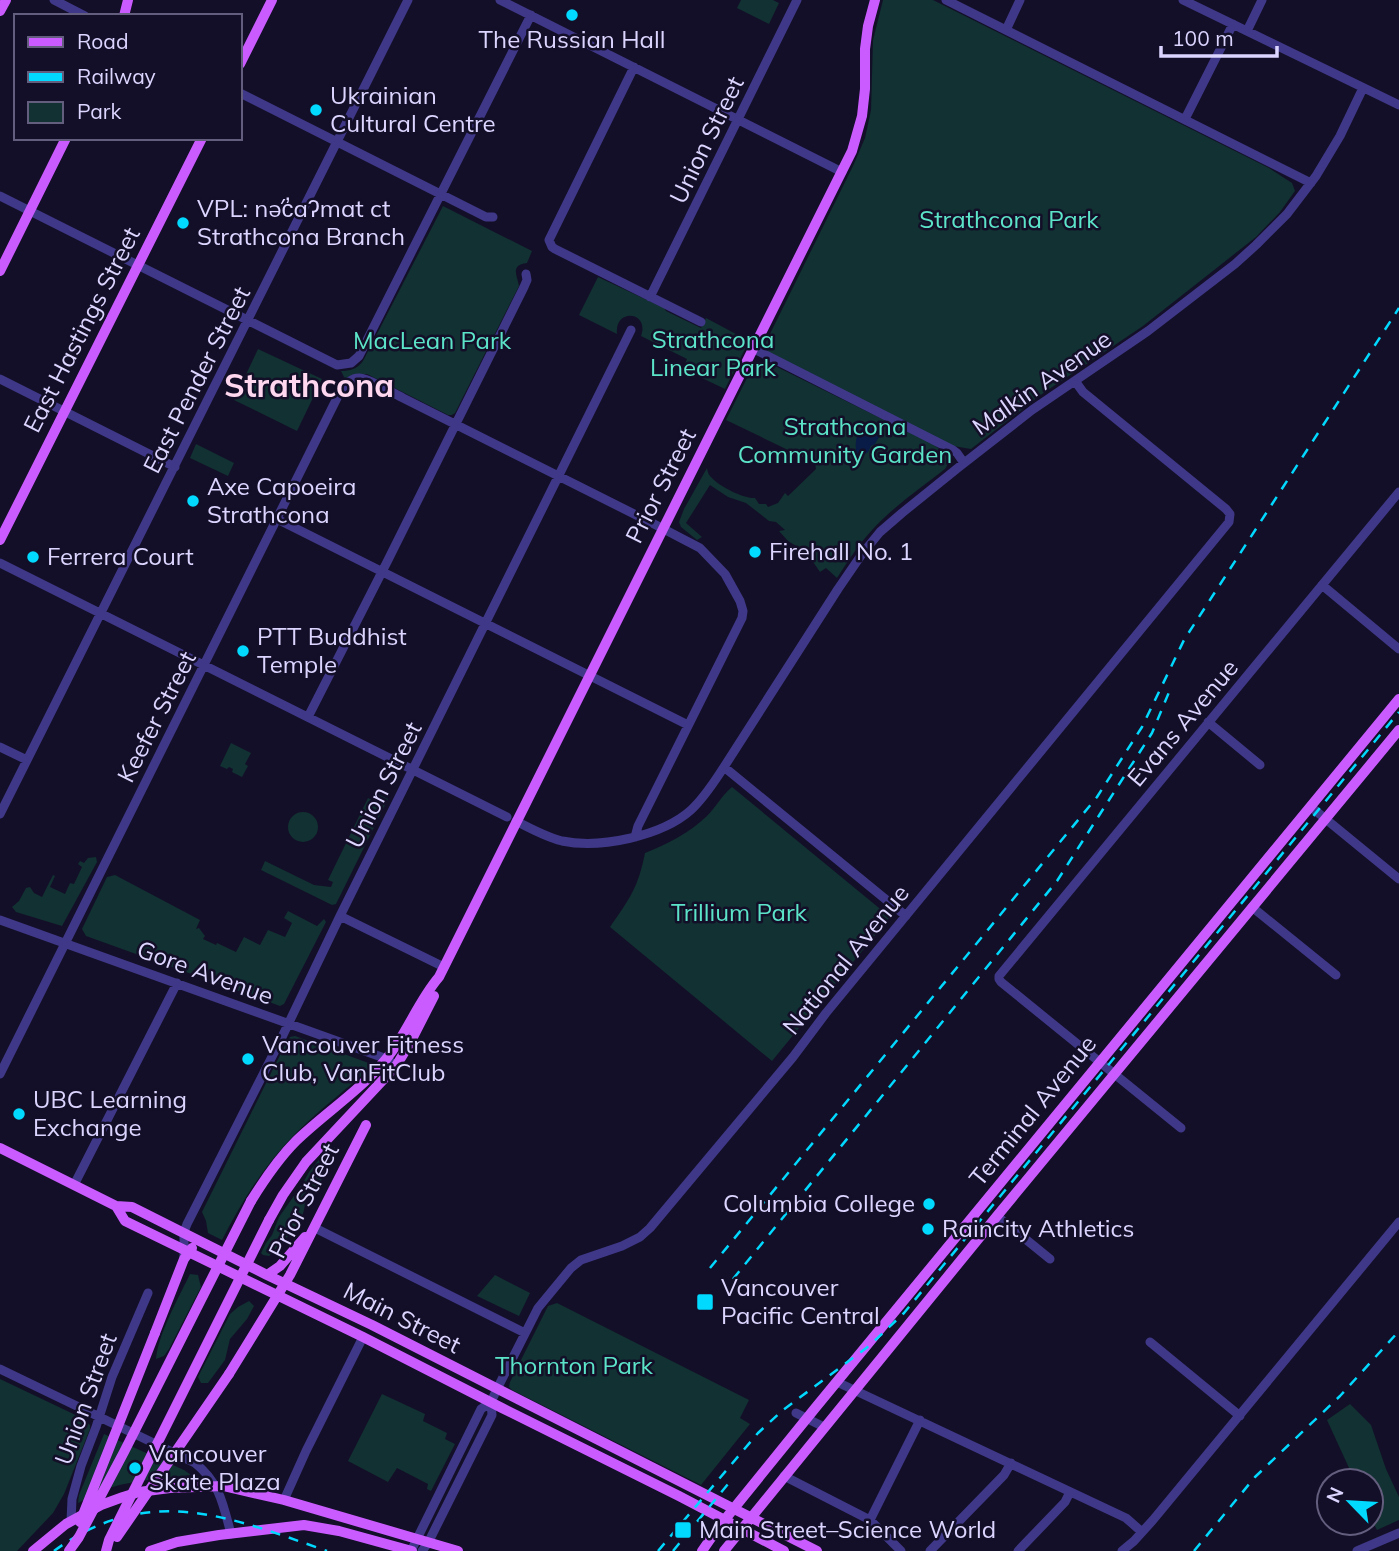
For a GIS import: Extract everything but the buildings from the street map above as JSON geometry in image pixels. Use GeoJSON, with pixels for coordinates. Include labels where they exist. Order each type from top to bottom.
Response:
{"type":"FeatureCollection","features":[{"type":"Feature","properties":{"kind":"main road"},"geometry":{"type":"LineString","coordinates":[[0,11],[6,0]]}},
{"type":"Feature","properties":{"kind":"main road"},"geometry":{"type":"LineString","coordinates":[[242,60],[271,0]]}},
{"type":"Feature","properties":{"kind":"main road","name":"Prior Street"},"geometry":{"type":"LineString","coordinates":[[392,1062],[431,986],[442,972],[514,820],[590,675],[852,151],[862,116],[866,37],[875,0]]}},
{"type":"Feature","properties":{"kind":"main road"},"geometry":{"type":"LineString","coordinates":[[0,271],[65,140]]}},
{"type":"Feature","properties":{"kind":"main road","name":"East Hastings Street"},"geometry":{"type":"LineString","coordinates":[[0,540],[201,140]]}},
{"type":"Feature","properties":{"kind":"main road","name":"Terminal Avenue"},"geometry":{"type":"LineString","coordinates":[[702,1551],[837,1382],[1399,699]]}},
{"type":"Feature","properties":{"kind":"main road","name":"Terminal Avenue"},"geometry":{"type":"LineString","coordinates":[[724,1551],[1399,730]]}},
{"type":"Feature","properties":{"kind":"main road"},"geometry":{"type":"LineString","coordinates":[[68,1551],[79,1536],[124,1452],[251,1201],[281,1157],[295,1142],[365,1081],[392,1062]]}},
{"type":"Feature","properties":{"kind":"main road"},"geometry":{"type":"LineString","coordinates":[[107,1551],[109,1540],[283,1195],[306,1162],[392,1062]]}},
{"type":"Feature","properties":{"kind":"main road","name":"Prior Street"},"geometry":{"type":"LineString","coordinates":[[107,1551],[229,1374],[278,1296],[366,1125]]}},
{"type":"Feature","properties":{"kind":"main road","name":"Main Street"},"geometry":{"type":"LineString","coordinates":[[0,1148],[116,1206],[132,1206],[817,1551]]}},
{"type":"Feature","properties":{"kind":"main road","name":"Main Street"},"geometry":{"type":"LineString","coordinates":[[116,1206],[125,1221],[185,1256],[278,1296],[363,1337],[784,1551]]}},
{"type":"Feature","properties":{"kind":"main road"},"geometry":{"type":"LineString","coordinates":[[267,1275],[280,1266],[315,1228]]}},
{"type":"Feature","properties":{"kind":"main road"},"geometry":{"type":"LineString","coordinates":[[68,1551],[185,1256],[197,1239]]}},
{"type":"Feature","properties":{"kind":"main road"},"geometry":{"type":"LineString","coordinates":[[33,1551],[71,1521],[101,1505],[139,1492],[227,1486],[416,1539],[425,1547],[458,1551]]}},
{"type":"Feature","properties":{"kind":"main road"},"geometry":{"type":"LineString","coordinates":[[150,1551],[177,1542],[303,1525],[338,1531],[412,1551]]}},
{"type":"Feature","properties":{"kind":"street"},"geometry":{"type":"LineString","coordinates":[[54,0],[81,14]]}},
{"type":"Feature","properties":{"kind":"street","name":"East Pender Street"},"geometry":{"type":"LineString","coordinates":[[0,814],[408,0]]}},
{"type":"Feature","properties":{"kind":"street"},"geometry":{"type":"LineString","coordinates":[[500,0],[842,172]]}},
{"type":"Feature","properties":{"kind":"street","name":"Union Street"},"geometry":{"type":"LineString","coordinates":[[650,297],[797,0]]}},
{"type":"Feature","properties":{"kind":"street"},"geometry":{"type":"LineString","coordinates":[[946,0],[1311,183]]}},
{"type":"Feature","properties":{"kind":"street"},"geometry":{"type":"LineString","coordinates":[[1006,30],[1020,0]]}},
{"type":"Feature","properties":{"kind":"street"},"geometry":{"type":"LineString","coordinates":[[1183,0],[1399,105]]}},
{"type":"Feature","properties":{"kind":"street"},"geometry":{"type":"LineString","coordinates":[[1247,31],[1262,0]]}},
{"type":"Feature","properties":{"kind":"street"},"geometry":{"type":"LineString","coordinates":[[0,196],[337,365],[351,363],[359,356],[531,15]]}},
{"type":"Feature","properties":{"kind":"street"},"geometry":{"type":"LineString","coordinates":[[1185,119],[1233,24]]}},
{"type":"Feature","properties":{"kind":"street"},"geometry":{"type":"LineString","coordinates":[[634,67],[550,236],[550,244],[555,249],[701,322]]}},
{"type":"Feature","properties":{"kind":"street","name":"Malkin Avenue"},"geometry":{"type":"LineString","coordinates":[[0,563],[552,838],[594,843],[635,837],[666,827],[684,816],[703,797],[870,544],[902,513],[964,463],[1032,411],[1126,347],[1235,264],[1275,228],[1311,183],[1340,136],[1363,88]]}},
{"type":"Feature","properties":{"kind":"street"},"geometry":{"type":"LineString","coordinates":[[242,94],[441,195],[486,217],[493,217]]}},
{"type":"Feature","properties":{"kind":"street"},"geometry":{"type":"LineString","coordinates":[[308,717],[524,287],[526,274]]}},
{"type":"Feature","properties":{"kind":"street","name":"Union Street"},"geometry":{"type":"LineString","coordinates":[[185,1256],[184,1232],[631,330]]}},
{"type":"Feature","properties":{"kind":"street"},"geometry":{"type":"LineString","coordinates":[[754,349],[953,450],[964,463]]}},
{"type":"Feature","properties":{"kind":"street"},"geometry":{"type":"LineString","coordinates":[[0,379],[174,467]]}},
{"type":"Feature","properties":{"kind":"street","name":"Keefer Street"},"geometry":{"type":"LineString","coordinates":[[0,1074],[341,390],[352,380],[363,379],[456,424]]}},
{"type":"Feature","properties":{"kind":"street","name":"National Avenue"},"geometry":{"type":"LineString","coordinates":[[412,1551],[481,1409],[491,1402],[538,1308],[571,1268],[582,1260],[640,1237],[650,1228],[1228,525],[1230,517],[1226,509],[1083,392],[1075,382]]}},
{"type":"Feature","properties":{"kind":"street"},"geometry":{"type":"LineString","coordinates":[[456,424],[699,548],[724,574],[736,593],[743,611],[739,625],[688,724],[635,837]]}},
{"type":"Feature","properties":{"kind":"street","name":"Evans Avenue"},"geometry":{"type":"LineString","coordinates":[[1100,1063],[999,979],[999,976],[1399,492]]}},
{"type":"Feature","properties":{"kind":"street"},"geometry":{"type":"LineString","coordinates":[[277,520],[688,724]]}},
{"type":"Feature","properties":{"kind":"street"},"geometry":{"type":"LineString","coordinates":[[1322,585],[1399,649]]}},
{"type":"Feature","properties":{"kind":"street"},"geometry":{"type":"LineString","coordinates":[[1208,722],[1260,765]]}},
{"type":"Feature","properties":{"kind":"street"},"geometry":{"type":"LineString","coordinates":[[0,747],[27,760]]}},
{"type":"Feature","properties":{"kind":"street"},"geometry":{"type":"LineString","coordinates":[[724,767],[906,916]]}},
{"type":"Feature","properties":{"kind":"street"},"geometry":{"type":"LineString","coordinates":[[1311,807],[1399,879]]}},
{"type":"Feature","properties":{"kind":"street"},"geometry":{"type":"LineString","coordinates":[[1252,907],[1336,975]]}},
{"type":"Feature","properties":{"kind":"street"},"geometry":{"type":"LineString","coordinates":[[340,916],[442,972]]}},
{"type":"Feature","properties":{"kind":"street","name":"Gore Avenue"},"geometry":{"type":"LineString","coordinates":[[0,920],[392,1062]]}},
{"type":"Feature","properties":{"kind":"street"},"geometry":{"type":"LineString","coordinates":[[74,1185],[177,983]]}},
{"type":"Feature","properties":{"kind":"street"},"geometry":{"type":"LineString","coordinates":[[1100,1063],[1181,1128]]}},
{"type":"Feature","properties":{"kind":"street"},"geometry":{"type":"LineString","coordinates":[[997,1216],[1050,1259]]}},
{"type":"Feature","properties":{"kind":"street"},"geometry":{"type":"LineString","coordinates":[[1122,1551],[1142,1532],[1240,1416],[1399,1222]]}},
{"type":"Feature","properties":{"kind":"street"},"geometry":{"type":"LineString","coordinates":[[315,1228],[525,1333]]}},
{"type":"Feature","properties":{"kind":"street","name":"Union Street"},"geometry":{"type":"LineString","coordinates":[[71,1521],[74,1488],[112,1377],[148,1293]]}},
{"type":"Feature","properties":{"kind":"street"},"geometry":{"type":"LineString","coordinates":[[284,1500],[363,1337]]}},
{"type":"Feature","properties":{"kind":"street"},"geometry":{"type":"LineString","coordinates":[[1150,1342],[1240,1416]]}},
{"type":"Feature","properties":{"kind":"street"},"geometry":{"type":"LineString","coordinates":[[0,1369],[195,1463],[217,1486],[231,1534]]}},
{"type":"Feature","properties":{"kind":"street"},"geometry":{"type":"LineString","coordinates":[[837,1382],[1126,1518],[1142,1532]]}},
{"type":"Feature","properties":{"kind":"street","name":"National Avenue"},"geometry":{"type":"LineString","coordinates":[[425,1547],[492,1415],[491,1402]]}},
{"type":"Feature","properties":{"kind":"street"},"geometry":{"type":"LineString","coordinates":[[796,1413],[824,1427]]}},
{"type":"Feature","properties":{"kind":"street"},"geometry":{"type":"LineString","coordinates":[[870,1520],[920,1420]]}},
{"type":"Feature","properties":{"kind":"street"},"geometry":{"type":"LineString","coordinates":[[930,1551],[1004,1475],[1011,1463]]}},
{"type":"Feature","properties":{"kind":"street"},"geometry":{"type":"LineString","coordinates":[[784,1476],[870,1520],[901,1551]]}},
{"type":"Feature","properties":{"kind":"street"},"geometry":{"type":"LineString","coordinates":[[1017,1551],[1065,1502],[1070,1492]]}},
{"type":"Feature","properties":{"kind":"street"},"geometry":{"type":"LineString","coordinates":[[1357,1551],[1399,1534]]}},
{"type":"Feature","properties":{"kind":"green space"},"geometry":{"type":"Polygon","coordinates":[[[741,0],[773,0],[779,3],[769,24],[737,8],[741,0]]]}},
{"type":"Feature","properties":{"kind":"green space","name":"Strathcona Park"},"geometry":{"type":"Polygon","coordinates":[[[883,0],[933,0],[1269,168],[1292,183],[1295,191],[1280,212],[1256,237],[1143,326],[1042,394],[971,449],[953,446],[771,355],[764,346],[865,138],[871,110],[873,40],[883,0]]]}},
{"type":"Feature","properties":{"kind":"green space","name":"MacLean Park"},"geometry":{"type":"Polygon","coordinates":[[[443,206],[532,251],[527,263],[516,268],[519,286],[452,415],[367,374],[357,374],[345,379],[341,371],[353,369],[363,361],[443,206]]]}},
{"type":"Feature","properties":{"kind":"green space","name":"Strathcona Linear Park"},"geometry":{"type":"Polygon","coordinates":[[[598,277],[701,328],[706,318],[749,341],[725,389],[683,369],[687,359],[641,336],[641,321],[637,318],[631,316],[621,320],[617,334],[579,315],[598,277]]]}},
{"type":"Feature","properties":{"kind":"green space"},"geometry":{"type":"Polygon","coordinates":[[[258,349],[322,379],[297,431],[234,400],[258,349]]]}},
{"type":"Feature","properties":{"kind":"green space","name":"Strathcona Community Garden"},"geometry":{"type":"Polygon","coordinates":[[[754,364],[771,364],[931,443],[947,458],[945,469],[873,529],[837,578],[826,568],[820,572],[811,559],[805,557],[798,547],[779,531],[785,530],[776,522],[769,521],[746,503],[728,497],[710,485],[686,523],[702,537],[697,540],[681,527],[679,522],[707,468],[720,485],[738,494],[755,498],[759,504],[766,504],[768,507],[778,503],[785,493],[788,496],[816,469],[815,463],[726,420],[754,364]]]}},
{"type":"Feature","properties":{"kind":"green space"},"geometry":{"type":"Polygon","coordinates":[[[196,444],[234,463],[228,476],[190,458],[196,444]]]}},
{"type":"Feature","properties":{"kind":"green space"},"geometry":{"type":"Polygon","coordinates":[[[231,743],[251,753],[242,777],[232,772],[233,769],[229,767],[227,769],[220,766],[231,743]]]}},
{"type":"Feature","properties":{"kind":"green space","name":"Trillium Park"},"geometry":{"type":"Polygon","coordinates":[[[732,787],[890,917],[772,1061],[610,927],[632,892],[645,853],[693,828],[732,787]]]}},
{"type":"Feature","properties":{"kind":"green space"},"geometry":{"type":"Polygon","coordinates":[[[378,794],[388,799],[336,904],[332,905],[261,870],[265,861],[314,885],[331,887],[333,882],[328,880],[368,798],[374,801],[378,794]]]}},
{"type":"Feature","properties":{"kind":"green space"},"geometry":{"type":"Polygon","coordinates":[[[303,812],[314,816],[318,827],[314,838],[303,842],[292,838],[288,827],[292,816],[303,812]]]}},
{"type":"Feature","properties":{"kind":"green space"},"geometry":{"type":"Polygon","coordinates":[[[96,857],[97,862],[62,926],[16,912],[12,907],[26,888],[30,887],[42,897],[53,875],[55,876],[50,887],[65,894],[70,883],[74,884],[82,867],[78,864],[80,861],[84,863],[88,858],[96,857]]]}},
{"type":"Feature","properties":{"kind":"green space"},"geometry":{"type":"Polygon","coordinates":[[[115,875],[200,920],[196,929],[199,928],[205,936],[203,939],[236,952],[244,937],[260,945],[268,930],[285,937],[292,923],[284,918],[288,911],[317,926],[324,919],[326,922],[284,1004],[280,1006],[86,936],[82,929],[107,877],[115,875]]]}},
{"type":"Feature","properties":{"kind":"green space"},"geometry":{"type":"Polygon","coordinates":[[[295,1036],[374,1065],[315,1115],[274,1157],[222,1240],[208,1233],[202,1212],[285,1045],[290,1037],[295,1036]]]}},
{"type":"Feature","properties":{"kind":"green space"},"geometry":{"type":"Polygon","coordinates":[[[335,1147],[328,1169],[306,1201],[302,1218],[278,1249],[269,1256],[263,1255],[261,1253],[279,1217],[309,1172],[321,1157],[335,1147]]]}},
{"type":"Feature","properties":{"kind":"green space"},"geometry":{"type":"Polygon","coordinates":[[[190,1274],[198,1275],[201,1287],[169,1349],[164,1356],[156,1359],[165,1327],[190,1274]]]}},
{"type":"Feature","properties":{"kind":"green space"},"geometry":{"type":"Polygon","coordinates":[[[495,1275],[530,1293],[519,1316],[477,1296],[495,1275]]]}},
{"type":"Feature","properties":{"kind":"green space"},"geometry":{"type":"Polygon","coordinates":[[[249,1301],[254,1306],[230,1339],[225,1360],[208,1383],[201,1383],[198,1377],[230,1314],[249,1301]]]}},
{"type":"Feature","properties":{"kind":"green space","name":"Thornton Park"},"geometry":{"type":"Polygon","coordinates":[[[557,1303],[749,1400],[740,1418],[750,1424],[701,1485],[509,1387],[548,1306],[557,1303]]]}},
{"type":"Feature","properties":{"kind":"green space"},"geometry":{"type":"Polygon","coordinates":[[[0,1379],[84,1419],[90,1425],[64,1494],[53,1513],[17,1551],[0,1551],[0,1379]]]}},
{"type":"Feature","properties":{"kind":"green space"},"geometry":{"type":"Polygon","coordinates":[[[382,1394],[425,1414],[423,1421],[447,1433],[445,1439],[455,1444],[431,1491],[427,1489],[428,1484],[397,1468],[388,1482],[348,1461],[382,1394]]]}},
{"type":"Feature","properties":{"kind":"green space"},"geometry":{"type":"Polygon","coordinates":[[[1350,1404],[1371,1425],[1399,1497],[1399,1520],[1385,1526],[1385,1467],[1349,1467],[1327,1420],[1350,1404]]]}},
{"type":"Feature","properties":{"kind":"green space","name":"Vancouver Skate Plaza"},"geometry":{"type":"Polygon","coordinates":[[[104,1434],[191,1475],[121,1485],[98,1492],[78,1503],[104,1434]]]}},
{"type":"Feature","properties":{"kind":"water"},"geometry":{"type":"Polygon","coordinates":[[[865,425],[879,431],[879,437],[868,452],[859,458],[856,441],[865,425]]]}},
{"type":"Feature","properties":{"kind":"railway"},"geometry":{"type":"LineString","coordinates":[[710,1268],[1097,797],[1142,727],[1184,640],[1399,308]]}},
{"type":"Feature","properties":{"kind":"railway"},"geometry":{"type":"LineString","coordinates":[[733,1279],[1057,881],[1152,733],[1172,685]]}},
{"type":"Feature","properties":{"kind":"railway"},"geometry":{"type":"LineString","coordinates":[[658,1551],[758,1433],[783,1410],[869,1346],[904,1313],[1399,712]]}},
{"type":"Feature","properties":{"kind":"railway"},"geometry":{"type":"LineString","coordinates":[[1194,1551],[1255,1477],[1340,1396],[1399,1331]]}},
{"type":"Feature","properties":{"kind":"railway"},"geometry":{"type":"LineString","coordinates":[[673,1551],[733,1478]]}},
{"type":"Feature","properties":{"kind":"railway"},"geometry":{"type":"LineString","coordinates":[[54,1551],[89,1530],[123,1517],[156,1512],[189,1512],[223,1518],[327,1551]]}},
{"type":"Feature","properties":{"kind":"place","name":"The Russian Hall"},"geometry":{"type":"Point","coordinates":[572,15]}},
{"type":"Feature","properties":{"kind":"place","name":"Ukrainian Cultural Centre"},"geometry":{"type":"Point","coordinates":[316,110]}},
{"type":"Feature","properties":{"kind":"place","name":"VPL: nə́c̓aʔmat ct Strathcona Branch"},"geometry":{"type":"Point","coordinates":[183,223]}},
{"type":"Feature","properties":{"kind":"place","name":"Axe Capoeira Strathcona"},"geometry":{"type":"Point","coordinates":[193,501]}},
{"type":"Feature","properties":{"kind":"place","name":"Firehall No. 1"},"geometry":{"type":"Point","coordinates":[755,552]}},
{"type":"Feature","properties":{"kind":"place","name":"Ferrera Court"},"geometry":{"type":"Point","coordinates":[33,557]}},
{"type":"Feature","properties":{"kind":"place","name":"PTT Buddhist Temple"},"geometry":{"type":"Point","coordinates":[243,651]}},
{"type":"Feature","properties":{"kind":"place","name":"Vancouver Fitness Club, VanFitClub"},"geometry":{"type":"Point","coordinates":[248,1059]}},
{"type":"Feature","properties":{"kind":"place","name":"UBC Learning Exchange"},"geometry":{"type":"Point","coordinates":[19,1114]}},
{"type":"Feature","properties":{"kind":"place","name":"Columbia College"},"geometry":{"type":"Point","coordinates":[929,1204]}},
{"type":"Feature","properties":{"kind":"place","name":"Raincity Athletics"},"geometry":{"type":"Point","coordinates":[928,1229]}},
{"type":"Feature","properties":{"kind":"place","name":"Vancouver Pacific Central"},"geometry":{"type":"Point","coordinates":[705,1302]}},
{"type":"Feature","properties":{"kind":"place","name":"Vancouver Skate Plaza"},"geometry":{"type":"Point","coordinates":[135,1468]}},
{"type":"Feature","properties":{"kind":"place","name":"Main Street–Science World"},"geometry":{"type":"Point","coordinates":[683,1530]}},
{"type":"Feature","properties":{"kind":"district","name":"Strathcona"},"geometry":{"type":"Point","coordinates":[309,386]}}]}
